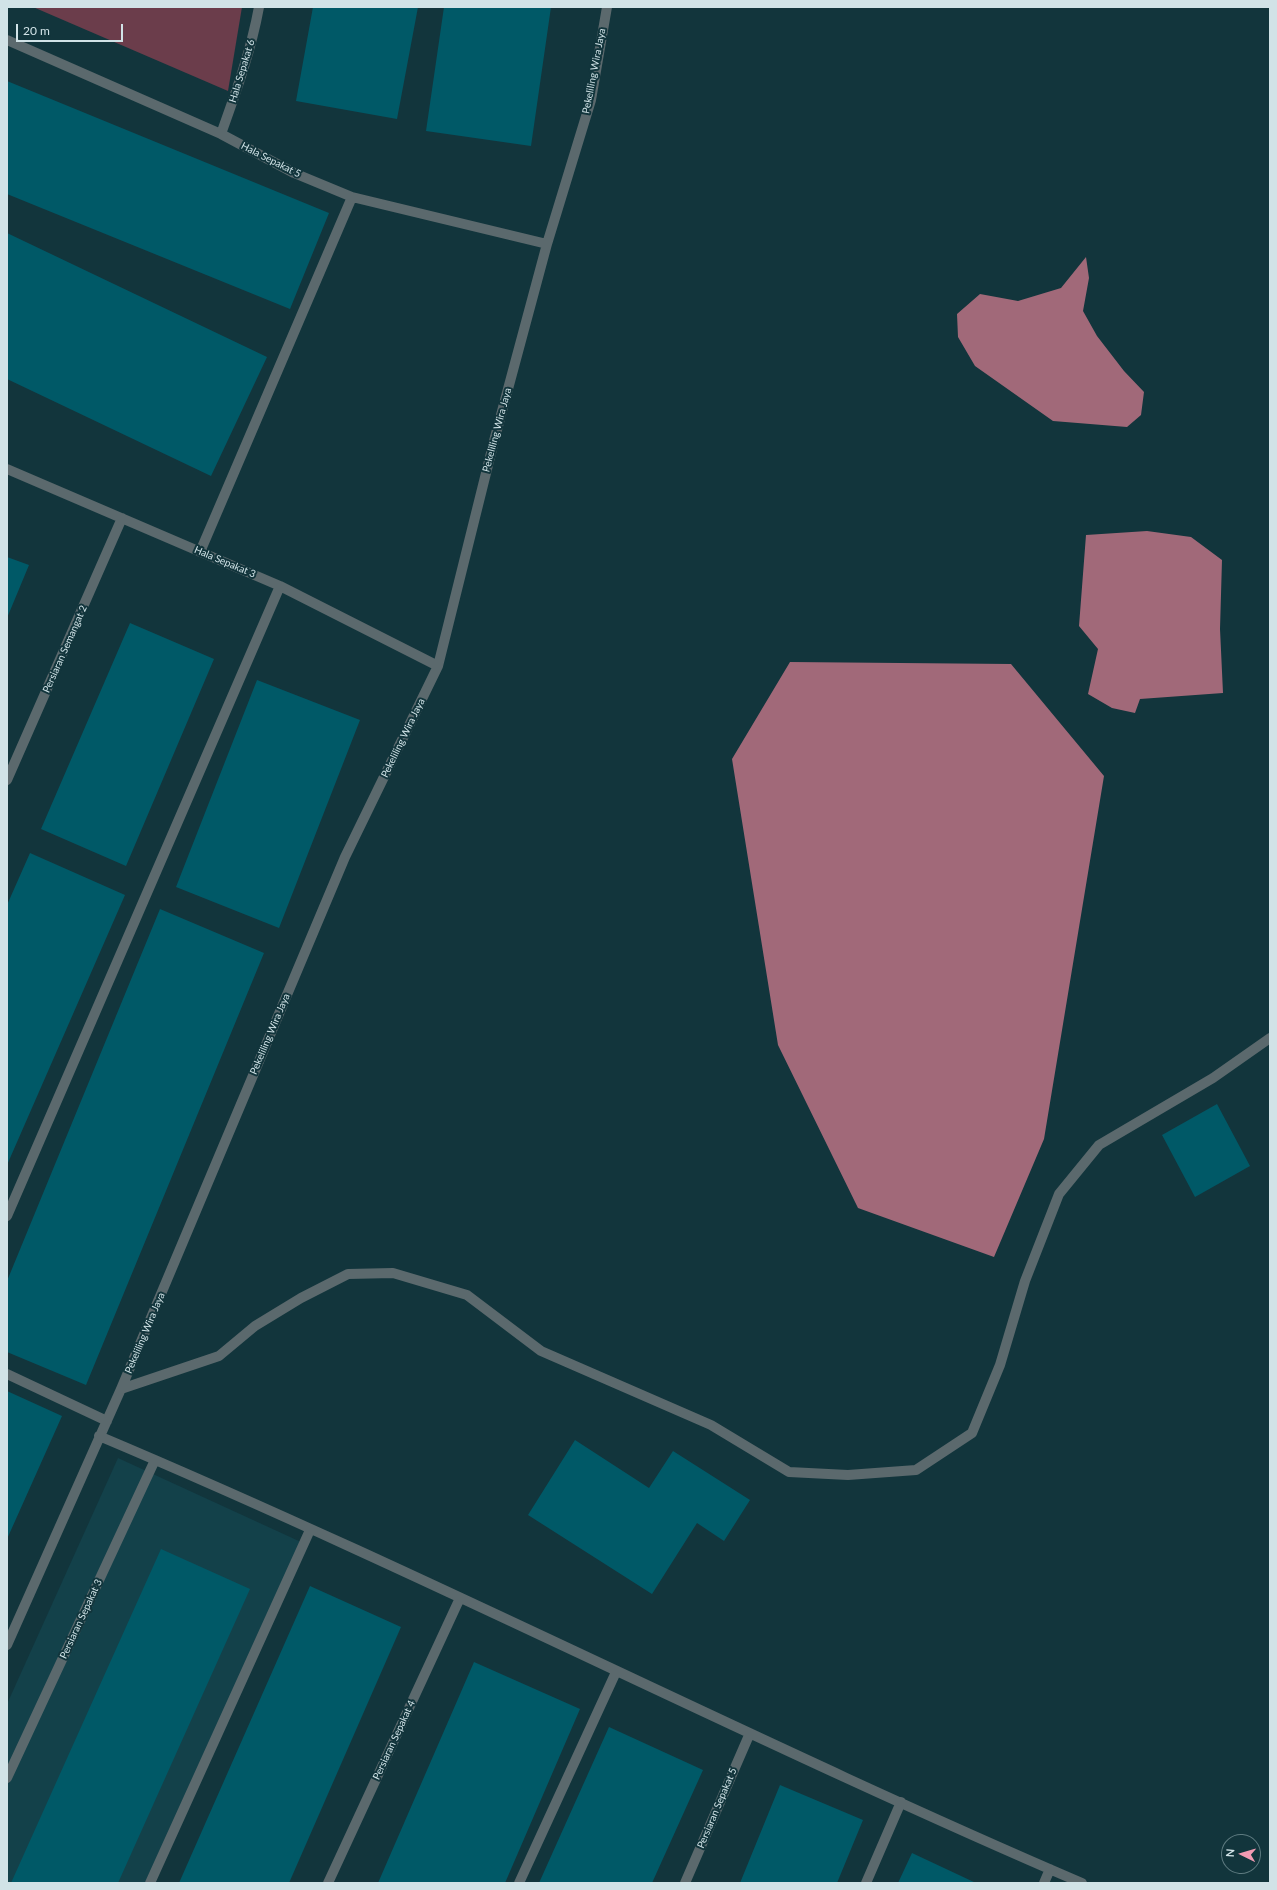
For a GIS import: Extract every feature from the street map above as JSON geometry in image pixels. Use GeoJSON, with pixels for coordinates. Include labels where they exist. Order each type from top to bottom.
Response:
{"type":"FeatureCollection","features":[{"type":"Feature","properties":{"kind":"street","name":"Hala Sepakat 6"},"geometry":{"type":"LineString","coordinates":[[221,134],[255,30],[259,7]]}},
{"type":"Feature","properties":{"kind":"street","name":"Pekeliling Wira Jaya"},"geometry":{"type":"LineString","coordinates":[[99,1436],[121,1389],[345,857],[438,666],[494,441],[547,244],[591,100],[607,7]]}},
{"type":"Feature","properties":{"kind":"street","name":"Hala Sepakat 5"},"geometry":{"type":"LineString","coordinates":[[7,40],[221,134],[294,173],[352,197],[547,244]]}},
{"type":"Feature","properties":{"kind":"street"},"geometry":{"type":"LineString","coordinates":[[200,552],[352,197]]}},
{"type":"Feature","properties":{"kind":"street","name":"Hala Sepakat 3"},"geometry":{"type":"LineString","coordinates":[[7,469],[280,586],[438,666]]}},
{"type":"Feature","properties":{"kind":"street","name":"Persiaran Semangat 2"},"geometry":{"type":"LineString","coordinates":[[7,780],[122,518]]}},
{"type":"Feature","properties":{"kind":"street"},"geometry":{"type":"LineString","coordinates":[[7,1216],[280,586]]}},
{"type":"Feature","properties":{"kind":"street"},"geometry":{"type":"LineString","coordinates":[[121,1389],[219,1356],[255,1326],[301,1298],[348,1274],[393,1273],[467,1295],[541,1351],[711,1425],[789,1472],[848,1475],[916,1470],[972,1433],[1000,1365],[1025,1281],[1059,1194],[1099,1145],[1213,1078],[1270,1038]]}},
{"type":"Feature","properties":{"kind":"street"},"geometry":{"type":"LineString","coordinates":[[7,1374],[107,1421]]}},
{"type":"Feature","properties":{"kind":"street"},"geometry":{"type":"LineString","coordinates":[[7,1645],[99,1436],[460,1598],[616,1672],[1082,1883]]}},
{"type":"Feature","properties":{"kind":"street","name":"Persiaran Sepakat 3"},"geometry":{"type":"LineString","coordinates":[[7,1778],[155,1460]]}},
{"type":"Feature","properties":{"kind":"street"},"geometry":{"type":"LineString","coordinates":[[150,1883],[310,1530]]}},
{"type":"Feature","properties":{"kind":"street","name":"Persiaran Sepakat 4"},"geometry":{"type":"LineString","coordinates":[[328,1883],[460,1598]]}},
{"type":"Feature","properties":{"kind":"street"},"geometry":{"type":"LineString","coordinates":[[519,1883],[616,1672]]}},
{"type":"Feature","properties":{"kind":"street","name":"Persiaran Sepakat 5"},"geometry":{"type":"LineString","coordinates":[[685,1883],[750,1733]]}},
{"type":"Feature","properties":{"kind":"street"},"geometry":{"type":"LineString","coordinates":[[866,1883],[901,1802]]}},
{"type":"Feature","properties":{"kind":"street"},"geometry":{"type":"LineString","coordinates":[[1044,1883],[1050,1869]]}},
{"type":"Feature","properties":{"kind":"shaded area"},"geometry":{"type":"Polygon","coordinates":[[[33,7],[242,7],[228,91],[33,7]]]}},
{"type":"Feature","properties":{"kind":"shaded area"},"geometry":{"type":"Polygon","coordinates":[[[1086,257],[1089,278],[1083,311],[1097,336],[1124,371],[1144,392],[1141,415],[1127,427],[1053,421],[975,366],[958,337],[957,314],[980,294],[1018,301],[1061,288],[1086,257]]]}},
{"type":"Feature","properties":{"kind":"shaded area"},"geometry":{"type":"Polygon","coordinates":[[[1147,531],[1191,537],[1222,560],[1220,629],[1223,693],[1140,699],[1135,713],[1112,708],[1088,694],[1098,649],[1079,626],[1086,535],[1147,531]]]}},
{"type":"Feature","properties":{"kind":"shaded area"},"geometry":{"type":"Polygon","coordinates":[[[790,662],[1011,664],[1104,776],[1044,1139],[994,1257],[858,1208],[778,1045],[732,759],[790,662]]]}},
{"type":"Feature","properties":{"kind":"shaded area"},"geometry":{"type":"Polygon","coordinates":[[[118,1458],[301,1542],[147,1883],[7,1883],[7,1704],[118,1458]]]}},
{"type":"Feature","properties":{"kind":"building"},"geometry":{"type":"Polygon","coordinates":[[[313,7],[418,7],[397,119],[296,101],[313,7]]]}},
{"type":"Feature","properties":{"kind":"building"},"geometry":{"type":"Polygon","coordinates":[[[444,7],[551,7],[531,146],[426,131],[444,7]]]}},
{"type":"Feature","properties":{"kind":"building"},"geometry":{"type":"Polygon","coordinates":[[[7,81],[329,213],[290,309],[7,194],[7,81]]]}},
{"type":"Feature","properties":{"kind":"building"},"geometry":{"type":"Polygon","coordinates":[[[7,233],[267,357],[211,476],[7,379],[7,233]]]}},
{"type":"Feature","properties":{"kind":"building"},"geometry":{"type":"Polygon","coordinates":[[[7,557],[29,565],[7,618],[7,557]]]}},
{"type":"Feature","properties":{"kind":"building"},"geometry":{"type":"Polygon","coordinates":[[[130,623],[214,659],[126,866],[41,829],[130,623]]]}},
{"type":"Feature","properties":{"kind":"building"},"geometry":{"type":"Polygon","coordinates":[[[257,680],[360,720],[279,928],[176,887],[257,680]]]}},
{"type":"Feature","properties":{"kind":"building"},"geometry":{"type":"Polygon","coordinates":[[[30,853],[125,895],[7,1165],[7,905],[30,853]]]}},
{"type":"Feature","properties":{"kind":"building"},"geometry":{"type":"Polygon","coordinates":[[[160,909],[264,953],[86,1385],[7,1352],[7,1281],[160,909]]]}},
{"type":"Feature","properties":{"kind":"building"},"geometry":{"type":"Polygon","coordinates":[[[1217,1104],[1250,1166],[1195,1197],[1162,1135],[1217,1104]]]}},
{"type":"Feature","properties":{"kind":"building"},"geometry":{"type":"Polygon","coordinates":[[[7,1391],[62,1416],[7,1539],[7,1391]]]}},
{"type":"Feature","properties":{"kind":"building"},"geometry":{"type":"Polygon","coordinates":[[[575,1440],[649,1488],[673,1451],[750,1500],[724,1541],[697,1523],[652,1594],[528,1515],[575,1440]]]}},
{"type":"Feature","properties":{"kind":"building"},"geometry":{"type":"Polygon","coordinates":[[[161,1549],[250,1589],[118,1883],[11,1883],[161,1549]]]}},
{"type":"Feature","properties":{"kind":"building"},"geometry":{"type":"Polygon","coordinates":[[[310,1586],[401,1627],[289,1883],[179,1883],[310,1586]]]}},
{"type":"Feature","properties":{"kind":"building"},"geometry":{"type":"Polygon","coordinates":[[[474,1662],[580,1709],[505,1883],[378,1883],[474,1662]]]}},
{"type":"Feature","properties":{"kind":"building"},"geometry":{"type":"Polygon","coordinates":[[[609,1727],[703,1770],[652,1883],[539,1883],[609,1727]]]}},
{"type":"Feature","properties":{"kind":"building"},"geometry":{"type":"Polygon","coordinates":[[[780,1785],[863,1820],[837,1883],[740,1883],[780,1785]]]}},
{"type":"Feature","properties":{"kind":"building"},"geometry":{"type":"Polygon","coordinates":[[[912,1853],[976,1883],[898,1883],[912,1853]]]}}]}
